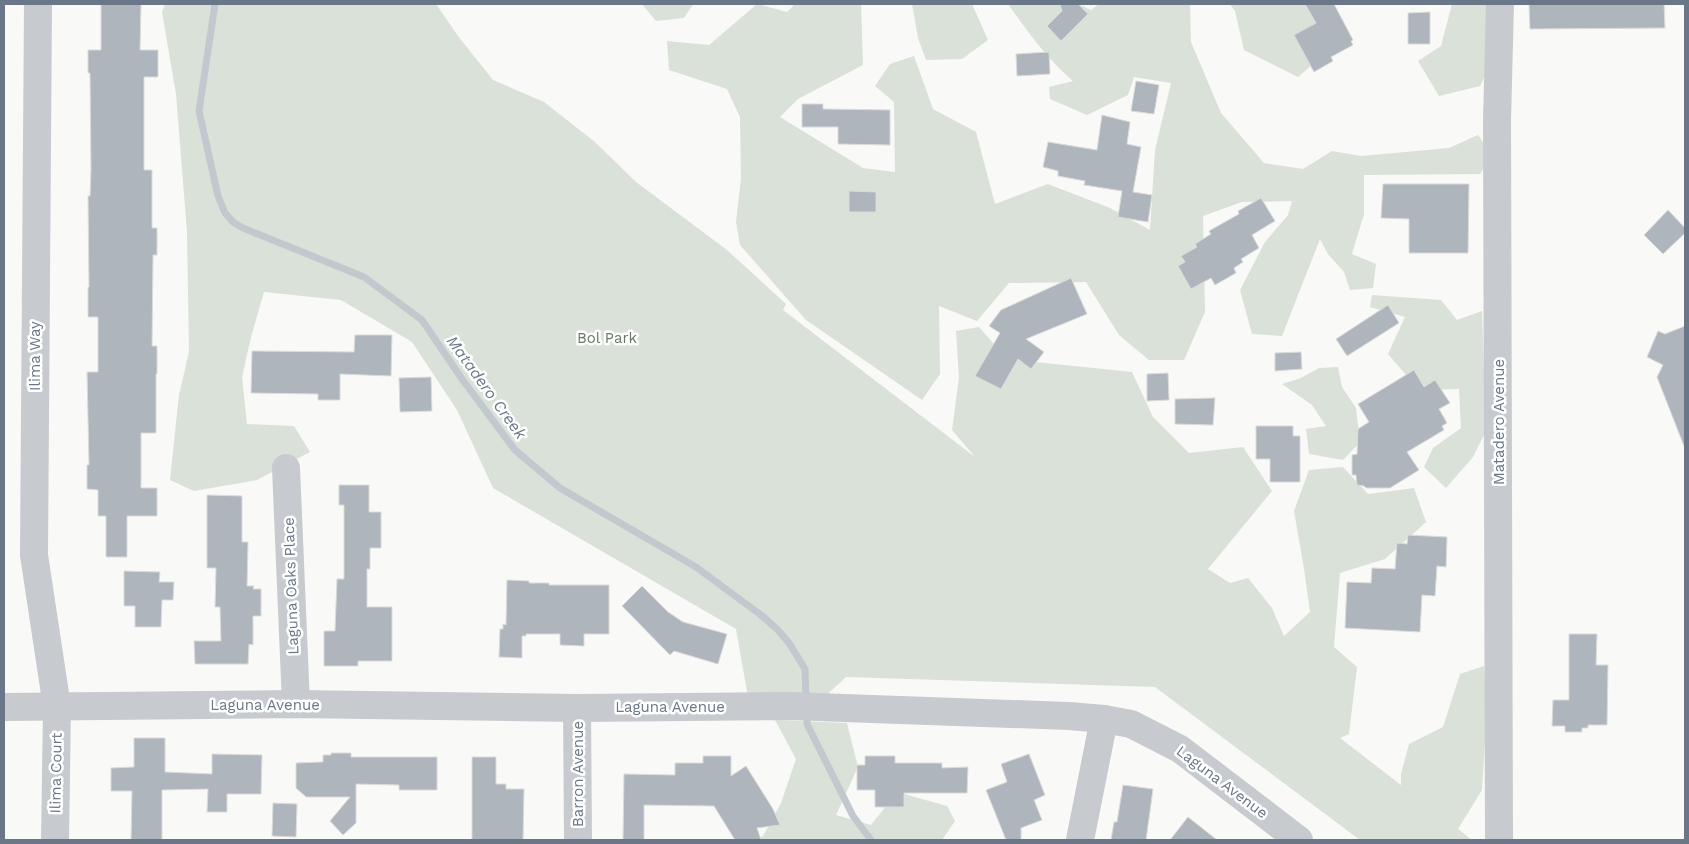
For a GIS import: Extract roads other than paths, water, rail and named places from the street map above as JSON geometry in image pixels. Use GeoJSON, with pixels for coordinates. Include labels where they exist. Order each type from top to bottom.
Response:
{"type":"FeatureCollection","features":[{"type":"Feature","properties":{"kind":"street","name":"Ilima Way"},"geometry":{"type":"LineString","coordinates":[[38,4],[34,555],[57,706]]}},
{"type":"Feature","properties":{"kind":"street","name":"Matadero Avenue"},"geometry":{"type":"LineString","coordinates":[[1499,840],[1497,120],[1500,4]]}},
{"type":"Feature","properties":{"kind":"street","name":"Laguna Oaks Place"},"geometry":{"type":"LineString","coordinates":[[286,468],[296,704]]}},
{"type":"Feature","properties":{"kind":"street","name":"Laguna Avenue"},"geometry":{"type":"LineString","coordinates":[[4,707],[296,704],[577,708],[789,706],[1069,716],[1104,719],[1130,724],[1180,749],[1300,840]]}},
{"type":"Feature","properties":{"kind":"street","name":"Ilima Court"},"geometry":{"type":"LineString","coordinates":[[55,840],[57,706]]}},
{"type":"Feature","properties":{"kind":"street","name":"Barron Avenue"},"geometry":{"type":"LineString","coordinates":[[577,708],[578,840]]}},
{"type":"Feature","properties":{"kind":"street"},"geometry":{"type":"LineString","coordinates":[[1080,840],[1104,719]]}},
{"type":"Feature","properties":{"kind":"waterway","name":"Matadero Creek"},"geometry":{"type":"LineString","coordinates":[[215,4],[199,111],[218,196],[225,213],[233,222],[243,228],[364,277],[422,320],[462,379],[515,450],[560,488],[696,567],[777,629],[789,643],[805,669],[806,701]]}},
{"type":"Feature","properties":{"kind":"waterway","name":"Matadero Creek"},"geometry":{"type":"LineString","coordinates":[[807,712],[807,724],[853,816],[871,840]]}},
{"type":"Feature","properties":{"kind":"park label","name":"Bol Park"},"geometry":{"type":"Point","coordinates":[607,338]}}]}
